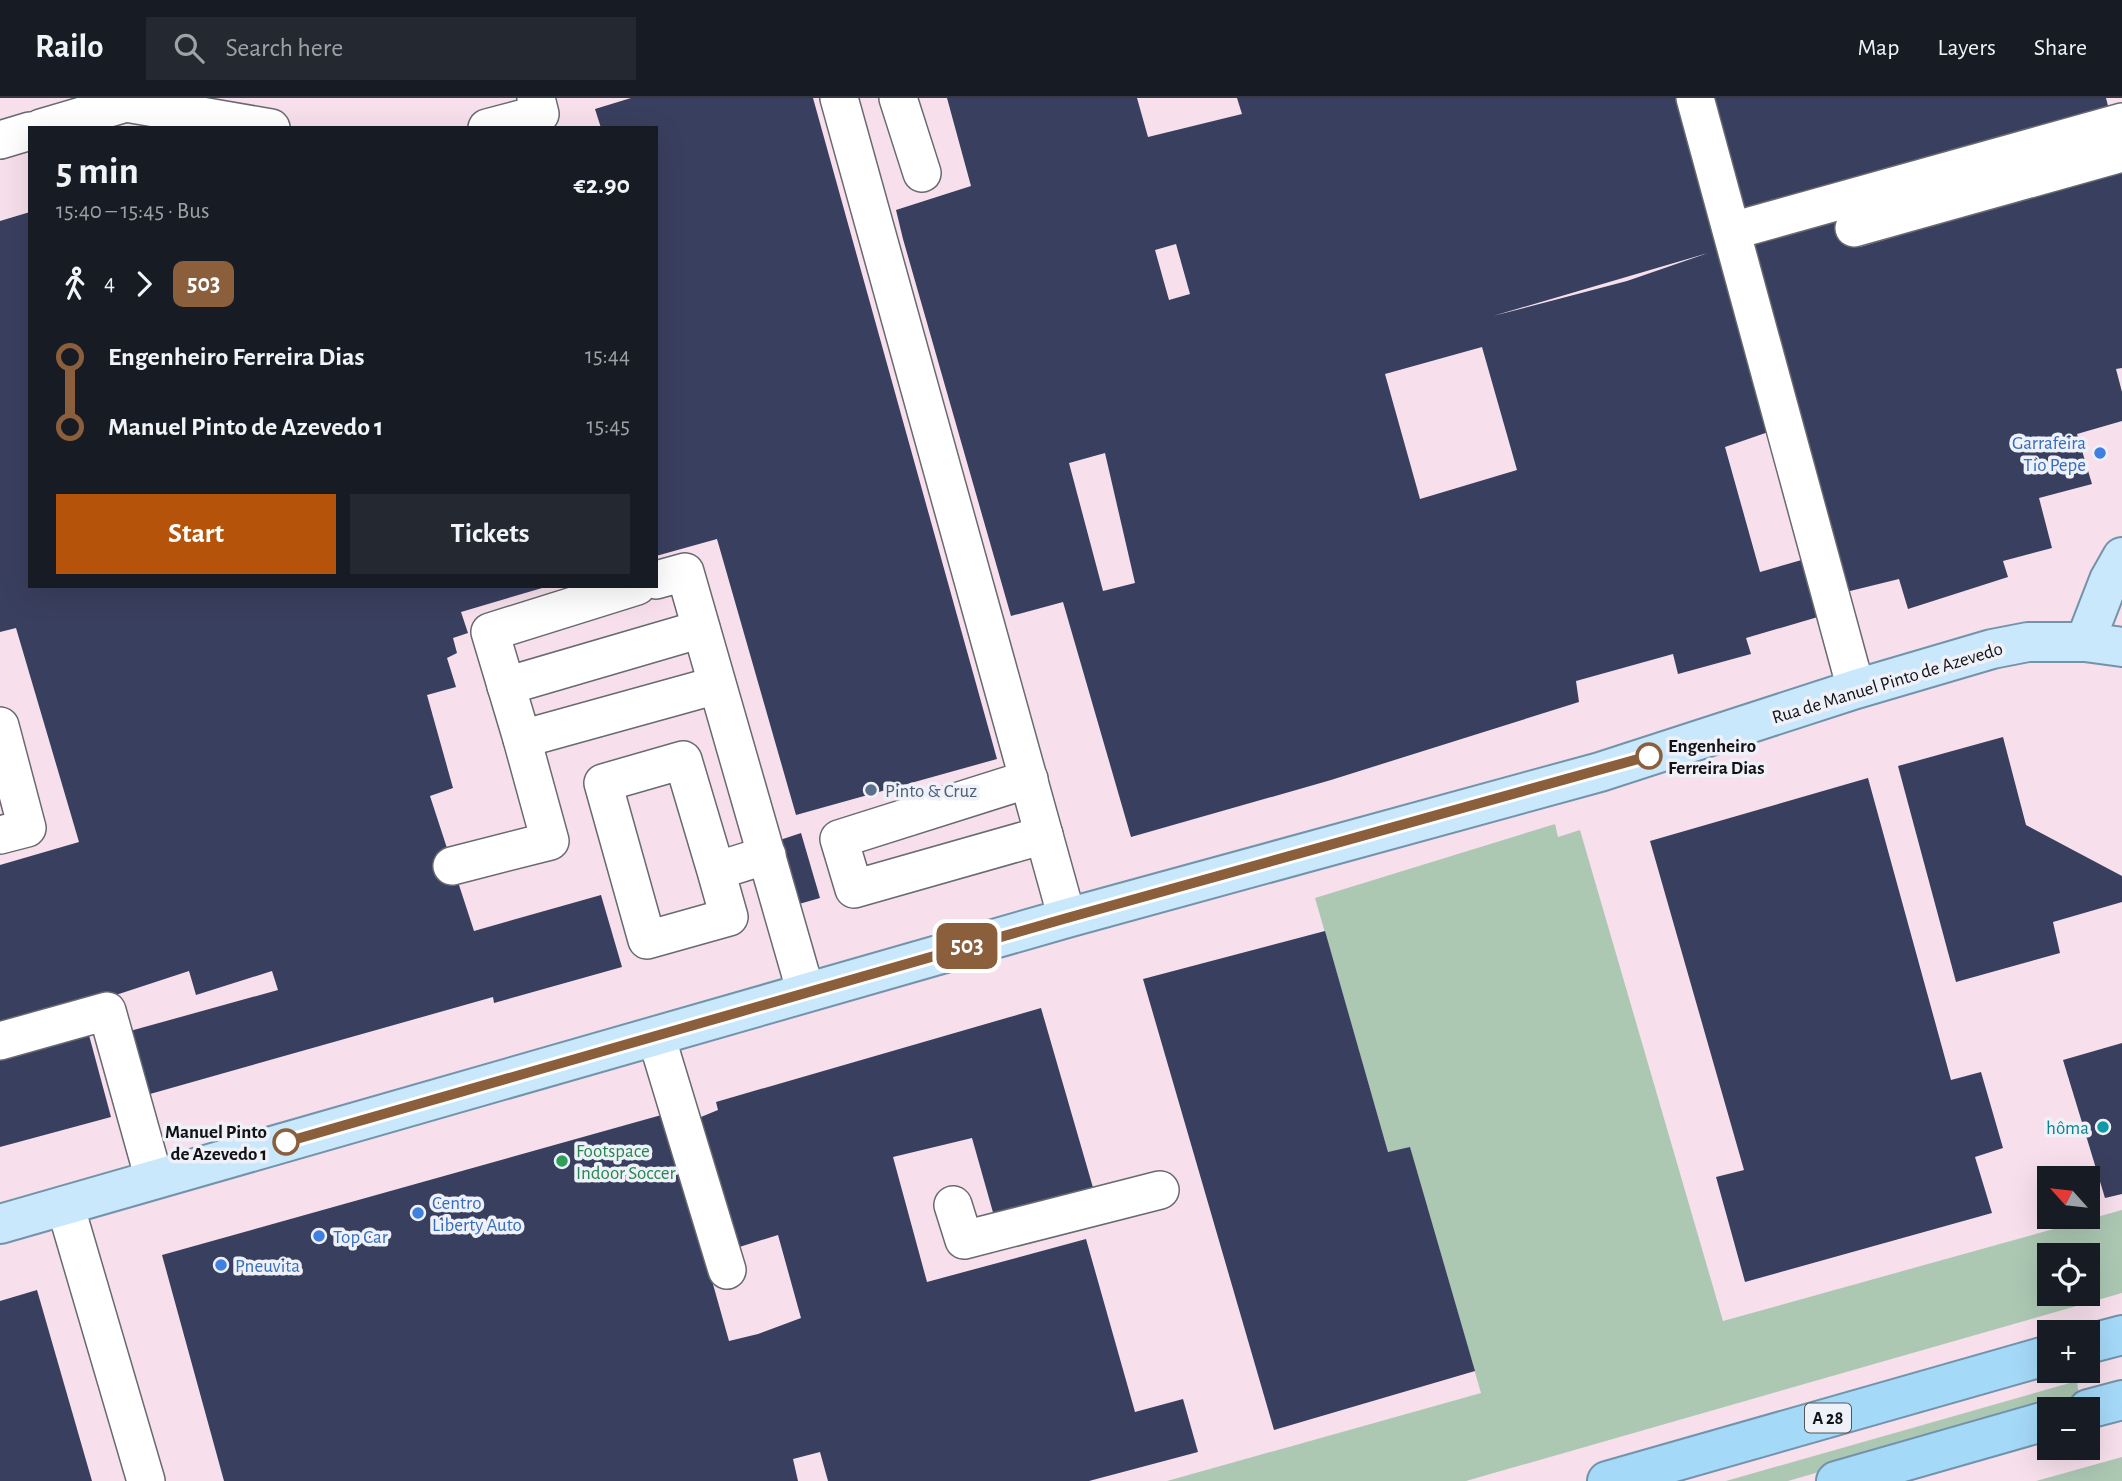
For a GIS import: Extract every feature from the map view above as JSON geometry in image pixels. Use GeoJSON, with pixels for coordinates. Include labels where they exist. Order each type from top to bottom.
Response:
{"type":"FeatureCollection","features":[{"type":"Feature","properties":{"kind":"highway"},"geometry":{"type":"LineString","coordinates":[[2100,1341],[2122,1335]]}},
{"type":"Feature","properties":{"kind":"highway","name":"A 28"},"geometry":{"type":"LineString","coordinates":[[1607,1481],[2037,1358]]}},
{"type":"Feature","properties":{"kind":"highway"},"geometry":{"type":"LineString","coordinates":[[2100,1406],[2122,1400]]}},
{"type":"Feature","properties":{"kind":"highway"},"geometry":{"type":"LineString","coordinates":[[1836,1481],[2037,1423]]}},
{"type":"Feature","properties":{"kind":"highway"},"geometry":{"type":"LineString","coordinates":[[2100,1433],[2122,1427]]}},
{"type":"Feature","properties":{"kind":"highway"},"geometry":{"type":"LineString","coordinates":[[1922,1481],[2037,1450]]}},
{"type":"Feature","properties":{"kind":"main road"},"geometry":{"type":"LineString","coordinates":[[2085,642],[2109,580],[2122,556]]}},
{"type":"Feature","properties":{"kind":"main road","name":"Rua de Manuel Pinto de Azevedo"},"geometry":{"type":"LineString","coordinates":[[0,1224],[1067,918],[1600,772],[1856,689],[2028,642],[2085,642],[2122,647]]}},
{"type":"Feature","properties":{"kind":"lane"},"geometry":{"type":"LineString","coordinates":[[495,126],[540,114],[536,98]]}},
{"type":"Feature","properties":{"kind":"lane"},"geometry":{"type":"LineString","coordinates":[[839,98],[1067,918]]}},
{"type":"Feature","properties":{"kind":"lane"},"geometry":{"type":"LineString","coordinates":[[898,98],[922,173]]}},
{"type":"Feature","properties":{"kind":"lane"},"geometry":{"type":"LineString","coordinates":[[1695,98],[1856,689]]}},
{"type":"Feature","properties":{"kind":"lane"},"geometry":{"type":"LineString","coordinates":[[48,126],[125,103],[259,126]]}},
{"type":"Feature","properties":{"kind":"lane"},"geometry":{"type":"LineString","coordinates":[[1732,231],[2122,122]]}},
{"type":"Feature","properties":{"kind":"lane"},"geometry":{"type":"LineString","coordinates":[[0,140],[28,132]]}},
{"type":"Feature","properties":{"kind":"lane"},"geometry":{"type":"LineString","coordinates":[[1854,228],[2122,153]]}},
{"type":"Feature","properties":{"kind":"lane"},"geometry":{"type":"LineString","coordinates":[[658,579],[685,572],[806,993]]}},
{"type":"Feature","properties":{"kind":"lane"},"geometry":{"type":"LineString","coordinates":[[452,866],[550,841],[490,632],[631,588]]}},
{"type":"Feature","properties":{"kind":"lane"},"geometry":{"type":"LineString","coordinates":[[506,686],[701,629]]}},
{"type":"Feature","properties":{"kind":"lane"},"geometry":{"type":"LineString","coordinates":[[522,739],[717,685]]}},
{"type":"Feature","properties":{"kind":"lane"},"geometry":{"type":"LineString","coordinates":[[0,726],[27,828],[0,835]]}},
{"type":"Feature","properties":{"kind":"lane"},"geometry":{"type":"LineString","coordinates":[[683,760],[716,871],[729,917],[647,940],[603,782],[683,760]]}},
{"type":"Feature","properties":{"kind":"lane"},"geometry":{"type":"LineString","coordinates":[[1029,779],[839,839],[854,889],[1044,835]]}},
{"type":"Feature","properties":{"kind":"lane"},"geometry":{"type":"LineString","coordinates":[[716,871],[767,855]]}},
{"type":"Feature","properties":{"kind":"lane"},"geometry":{"type":"LineString","coordinates":[[0,1041],[107,1011],[154,1179]]}},
{"type":"Feature","properties":{"kind":"lane"},"geometry":{"type":"LineString","coordinates":[[656,1036],[727,1270]]}},
{"type":"Feature","properties":{"kind":"lane"},"geometry":{"type":"LineString","coordinates":[[953,1205],[964,1240],[1160,1190]]}},
{"type":"Feature","properties":{"kind":"lane"},"geometry":{"type":"LineString","coordinates":[[65,1205],[146,1481]]}},
{"type":"Feature","properties":{"kind":"shaded area"},"geometry":{"type":"Polygon","coordinates":[[[0,98],[2122,98],[2122,1481],[0,1481],[0,98]]]}},
{"type":"Feature","properties":{"kind":"green space"},"geometry":{"type":"Polygon","coordinates":[[[1555,824],[1558,837],[1580,830],[1723,1321],[2054,1229],[2100,1229],[2100,1216],[2122,1210],[2122,1293],[2100,1299],[2100,1243],[2037,1243],[2037,1306],[2077,1306],[1466,1481],[1167,1481],[1481,1393],[1410,1148],[1388,1152],[1315,898],[1555,824]]]}},
{"type":"Feature","properties":{"kind":"green space"},"geometry":{"type":"Polygon","coordinates":[[[2077,1383],[2079,1397],[2037,1397],[2037,1409],[1788,1481],[1726,1481],[2077,1383]]]}},
{"type":"Feature","properties":{"kind":"green space"},"geometry":{"type":"Polygon","coordinates":[[[2122,1457],[2122,1481],[2036,1481],[2122,1457]]]}},
{"type":"Feature","properties":{"kind":"building"},"geometry":{"type":"Polygon","coordinates":[[[631,98],[813,98],[997,759],[796,815],[717,539],[658,555],[658,126],[600,126],[595,109],[631,98]]]}},
{"type":"Feature","properties":{"kind":"building"},"geometry":{"type":"Polygon","coordinates":[[[947,98],[1137,98],[1148,137],[1242,114],[1237,98],[1682,98],[1777,429],[1725,447],[1760,572],[1812,557],[1828,614],[1746,638],[1751,654],[1678,674],[1673,654],[1576,681],[1579,702],[1331,780],[1131,837],[1063,602],[1011,616],[903,239],[896,210],[971,186],[947,98]],[[1176,244],[1155,250],[1169,300],[1190,294],[1176,244]],[[1708,253],[1493,316],[1627,281],[1708,253]],[[1482,347],[1385,374],[1420,499],[1517,470],[1482,347]],[[1105,453],[1069,463],[1103,591],[1135,583],[1105,453]]]}},
{"type":"Feature","properties":{"kind":"building"},"geometry":{"type":"Polygon","coordinates":[[[1709,98],[2106,98],[2109,110],[1742,217],[1709,98]]]}},
{"type":"Feature","properties":{"kind":"building"},"geometry":{"type":"Polygon","coordinates":[[[2122,171],[2122,368],[2116,369],[2122,392],[2122,421],[2077,434],[2092,484],[2039,498],[2052,548],[2003,561],[2008,577],[1908,609],[1899,579],[1846,592],[1746,241],[1850,211],[1860,247],[2122,171]]]}},
{"type":"Feature","properties":{"kind":"building"},"geometry":{"type":"Polygon","coordinates":[[[28,213],[28,588],[542,588],[461,612],[468,633],[453,638],[457,653],[447,658],[456,687],[427,695],[453,788],[430,796],[474,931],[601,895],[622,967],[494,1003],[493,997],[150,1094],[130,1031],[278,990],[272,971],[196,995],[189,971],[0,1033],[0,865],[79,842],[16,628],[0,632],[0,221],[28,213]]]}},
{"type":"Feature","properties":{"kind":"building"},"geometry":{"type":"Polygon","coordinates":[[[2003,737],[2026,825],[2122,876],[2122,902],[2053,922],[2060,953],[1956,982],[1898,766],[2003,737]]]}},
{"type":"Feature","properties":{"kind":"building"},"geometry":{"type":"Polygon","coordinates":[[[1868,778],[1951,1080],[1981,1072],[2003,1148],[1975,1157],[1992,1213],[1745,1282],[1716,1177],[1744,1170],[1650,841],[1868,778]]]}},
{"type":"Feature","properties":{"kind":"building"},"geometry":{"type":"Polygon","coordinates":[[[801,833],[820,898],[799,904],[780,840],[801,833]]]}},
{"type":"Feature","properties":{"kind":"building"},"geometry":{"type":"Polygon","coordinates":[[[1325,931],[1388,1152],[1410,1147],[1475,1371],[1274,1430],[1143,979],[1325,931]]]}},
{"type":"Feature","properties":{"kind":"building"},"geometry":{"type":"Polygon","coordinates":[[[1041,1008],[1094,1191],[994,1216],[972,1138],[893,1157],[927,1282],[1086,1239],[1135,1412],[1183,1399],[1198,1452],[1089,1481],[828,1481],[820,1452],[793,1459],[798,1481],[224,1481],[162,1255],[665,1114],[729,1341],[758,1334],[801,1318],[778,1235],[733,1249],[696,1119],[718,1110],[716,1102],[1041,1008]]]}},
{"type":"Feature","properties":{"kind":"building"},"geometry":{"type":"Polygon","coordinates":[[[86,1024],[111,1117],[0,1147],[0,1048],[86,1024]]]}},
{"type":"Feature","properties":{"kind":"building","name":"hôma"},"geometry":{"type":"Polygon","coordinates":[[[2122,1043],[2122,1194],[2105,1198],[2100,1182],[2100,1166],[2095,1166],[2063,1060],[2122,1043]]]}},
{"type":"Feature","properties":{"kind":"building"},"geometry":{"type":"Polygon","coordinates":[[[37,1290],[92,1481],[0,1481],[0,1301],[37,1290]]]}},
{"type":"Feature","properties":{"kind":"bus line","name":"503"},"geometry":{"type":"LineString","coordinates":[[286,1142],[1067,918],[1600,772],[1649,756]]}},
{"type":"Feature","properties":{"kind":"place","name":"Garrafeira Tio Pepe"},"geometry":{"type":"Point","coordinates":[2100,453]}},
{"type":"Feature","properties":{"kind":"place","name":"Engenheiro Ferreira Dias"},"geometry":{"type":"Point","coordinates":[1649,756]}},
{"type":"Feature","properties":{"kind":"place","name":"Pinto & Cruz"},"geometry":{"type":"Point","coordinates":[871,790]}},
{"type":"Feature","properties":{"kind":"place","name":"hôma"},"geometry":{"type":"Point","coordinates":[2103,1127]}},
{"type":"Feature","properties":{"kind":"place","name":"Manuel Pinto de Azevedo 1"},"geometry":{"type":"Point","coordinates":[286,1142]}},
{"type":"Feature","properties":{"kind":"place","name":"Footspace Indoor Soccer"},"geometry":{"type":"Point","coordinates":[562,1161]}},
{"type":"Feature","properties":{"kind":"place","name":"Centro Liberty Auto"},"geometry":{"type":"Point","coordinates":[418,1213]}},
{"type":"Feature","properties":{"kind":"place","name":"Top Car"},"geometry":{"type":"Point","coordinates":[319,1236]}},
{"type":"Feature","properties":{"kind":"place","name":"Pneuvita"},"geometry":{"type":"Point","coordinates":[221,1265]}}]}
